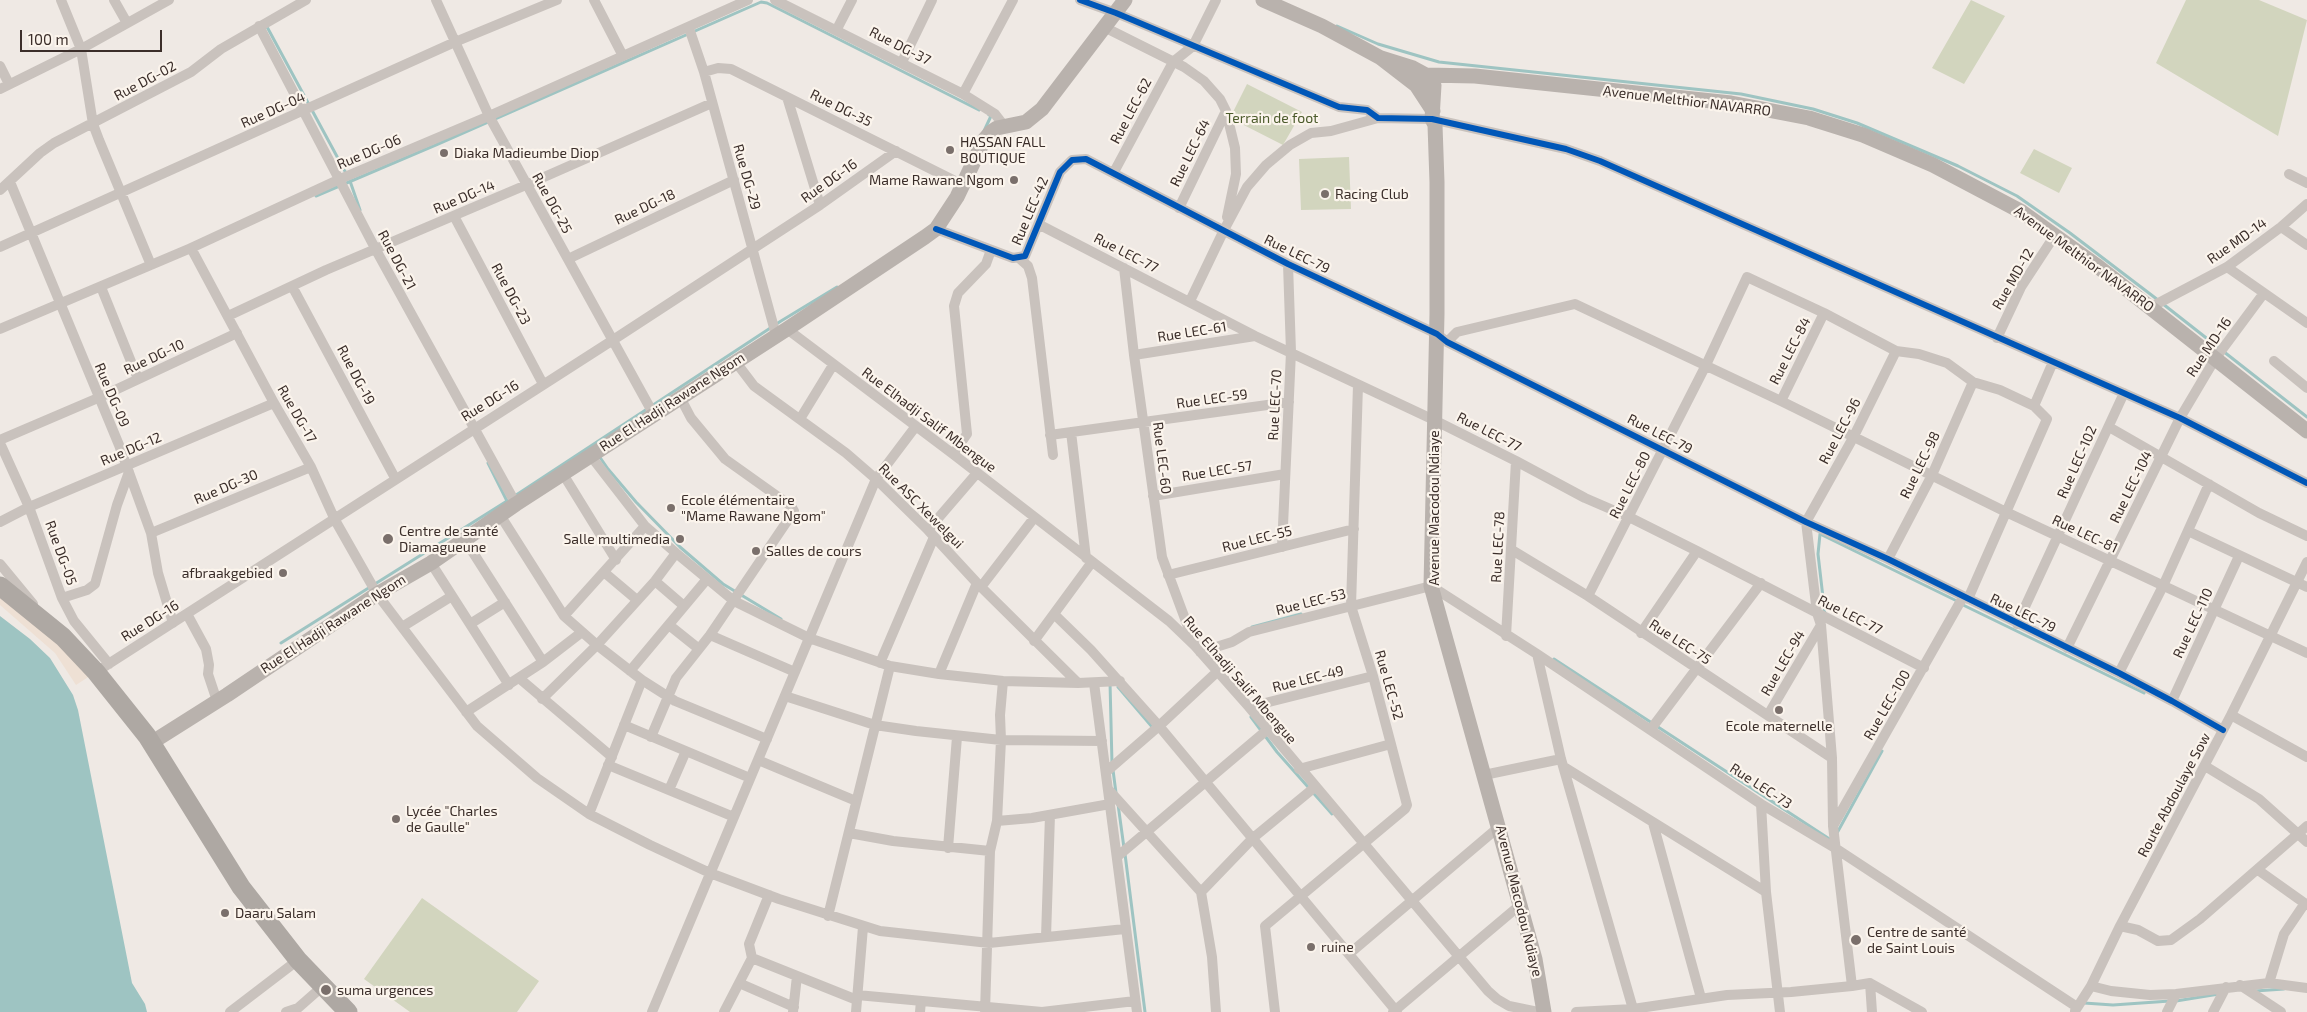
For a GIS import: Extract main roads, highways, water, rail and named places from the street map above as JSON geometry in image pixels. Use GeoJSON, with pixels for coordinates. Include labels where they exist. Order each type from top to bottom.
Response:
{"type":"FeatureCollection","features":[{"type":"Feature","properties":{"kind":"highway"},"geometry":{"type":"LineString","coordinates":[[0,586],[103,668],[241,887],[298,960],[348,1012]]}},
{"type":"Feature","properties":{"kind":"water"},"geometry":{"type":"Polygon","coordinates":[[[0,616],[30,639],[50,658],[73,695],[78,710],[132,983],[145,1004],[147,1012],[0,1012],[0,616]]]}},
{"type":"Feature","properties":{"kind":"waterway"},"geometry":{"type":"LineString","coordinates":[[316,196],[761,2],[767,3],[979,110]]}},
{"type":"Feature","properties":{"kind":"waterway"},"geometry":{"type":"LineString","coordinates":[[266,25],[347,175]]}},
{"type":"Feature","properties":{"kind":"waterway"},"geometry":{"type":"LineString","coordinates":[[1337,26],[1378,44],[1439,62],[1741,94],[1813,109],[1857,123],[1958,166],[2017,196],[2070,233],[2158,300]]}},
{"type":"Feature","properties":{"kind":"waterway"},"geometry":{"type":"LineString","coordinates":[[984,131],[991,116],[989,115]]}},
{"type":"Feature","properties":{"kind":"waterway"},"geometry":{"type":"LineString","coordinates":[[350,181],[360,210]]}},
{"type":"Feature","properties":{"kind":"waterway"},"geometry":{"type":"LineString","coordinates":[[281,643],[507,501],[781,321],[837,287]]}},
{"type":"Feature","properties":{"kind":"waterway"},"geometry":{"type":"LineString","coordinates":[[2163,304],[2307,417]]}},
{"type":"Feature","properties":{"kind":"waterway"},"geometry":{"type":"LineString","coordinates":[[599,456],[636,502],[680,547],[723,584],[781,619]]}},
{"type":"Feature","properties":{"kind":"waterway"},"geometry":{"type":"LineString","coordinates":[[488,463],[507,501]]}},
{"type":"Feature","properties":{"kind":"waterway"},"geometry":{"type":"LineString","coordinates":[[1825,615],[1818,554],[1820,534],[1959,602]]}},
{"type":"Feature","properties":{"kind":"waterway"},"geometry":{"type":"LineString","coordinates":[[1961,604],[2144,693]]}},
{"type":"Feature","properties":{"kind":"waterway"},"geometry":{"type":"LineString","coordinates":[[1252,627],[1301,614]]}},
{"type":"Feature","properties":{"kind":"waterway"},"geometry":{"type":"LineString","coordinates":[[1554,659],[1831,840]]}},
{"type":"Feature","properties":{"kind":"waterway"},"geometry":{"type":"LineString","coordinates":[[1110,682],[1112,764]]}},
{"type":"Feature","properties":{"kind":"waterway"},"geometry":{"type":"LineString","coordinates":[[1118,687],[1153,728]]}},
{"type":"Feature","properties":{"kind":"waterway"},"geometry":{"type":"LineString","coordinates":[[1251,717],[1277,752],[1332,814]]}},
{"type":"Feature","properties":{"kind":"waterway"},"geometry":{"type":"LineString","coordinates":[[1837,833],[1882,751]]}},
{"type":"Feature","properties":{"kind":"waterway"},"geometry":{"type":"LineString","coordinates":[[1113,770],[1116,793]]}},
{"type":"Feature","properties":{"kind":"waterway"},"geometry":{"type":"LineString","coordinates":[[1118,804],[1124,848]]}},
{"type":"Feature","properties":{"kind":"waterway"},"geometry":{"type":"LineString","coordinates":[[1125,854],[1145,1012]]}},
{"type":"Feature","properties":{"kind":"waterway"},"geometry":{"type":"LineString","coordinates":[[2255,991],[2284,989]]}},
{"type":"Feature","properties":{"kind":"waterway"},"geometry":{"type":"LineString","coordinates":[[2176,1001],[2219,994]]}},
{"type":"Feature","properties":{"kind":"waterway"},"geometry":{"type":"LineString","coordinates":[[2084,1003],[2113,1005],[2170,1001]]}},
{"type":"Feature","properties":{"kind":"place","name":"HASSAN FALL BOUTIQUE"},"geometry":{"type":"Point","coordinates":[950,150]}},
{"type":"Feature","properties":{"kind":"place","name":"Diaka Madieumbe Diop"},"geometry":{"type":"Point","coordinates":[444,153]}},
{"type":"Feature","properties":{"kind":"place","name":"Mame Rawane Ngom"},"geometry":{"type":"Point","coordinates":[1014,180]}},
{"type":"Feature","properties":{"kind":"place","name":"Racing Club"},"geometry":{"type":"Point","coordinates":[1325,194]}},
{"type":"Feature","properties":{"kind":"place","name":"Ecole élémentaire \"Mame Rawane Ngom\""},"geometry":{"type":"Point","coordinates":[671,508]}},
{"type":"Feature","properties":{"kind":"place","name":"Centre de santé Diamagueune"},"geometry":{"type":"Point","coordinates":[388,539]}},
{"type":"Feature","properties":{"kind":"place","name":"Salle multimedia"},"geometry":{"type":"Point","coordinates":[680,539]}},
{"type":"Feature","properties":{"kind":"place","name":"Salles de cours"},"geometry":{"type":"Point","coordinates":[756,551]}},
{"type":"Feature","properties":{"kind":"place","name":"afbraakgebied"},"geometry":{"type":"Point","coordinates":[283,573]}},
{"type":"Feature","properties":{"kind":"place","name":"Ecole maternelle"},"geometry":{"type":"Point","coordinates":[1779,710]}},
{"type":"Feature","properties":{"kind":"place","name":"Lycée \"Charles de Gaulle\""},"geometry":{"type":"Point","coordinates":[396,819]}},
{"type":"Feature","properties":{"kind":"place","name":"Daaru Salam"},"geometry":{"type":"Point","coordinates":[225,913]}},
{"type":"Feature","properties":{"kind":"place","name":"Centre de santé de Saint Louis"},"geometry":{"type":"Point","coordinates":[1856,940]}},
{"type":"Feature","properties":{"kind":"place","name":"ruine"},"geometry":{"type":"Point","coordinates":[1311,947]}},
{"type":"Feature","properties":{"kind":"place","name":"suma urgences"},"geometry":{"type":"Point","coordinates":[326,990]}},
{"type":"Feature","properties":{"kind":"park label","name":"Terrain de foot"},"geometry":{"type":"Point","coordinates":[1272,118]}}]}
